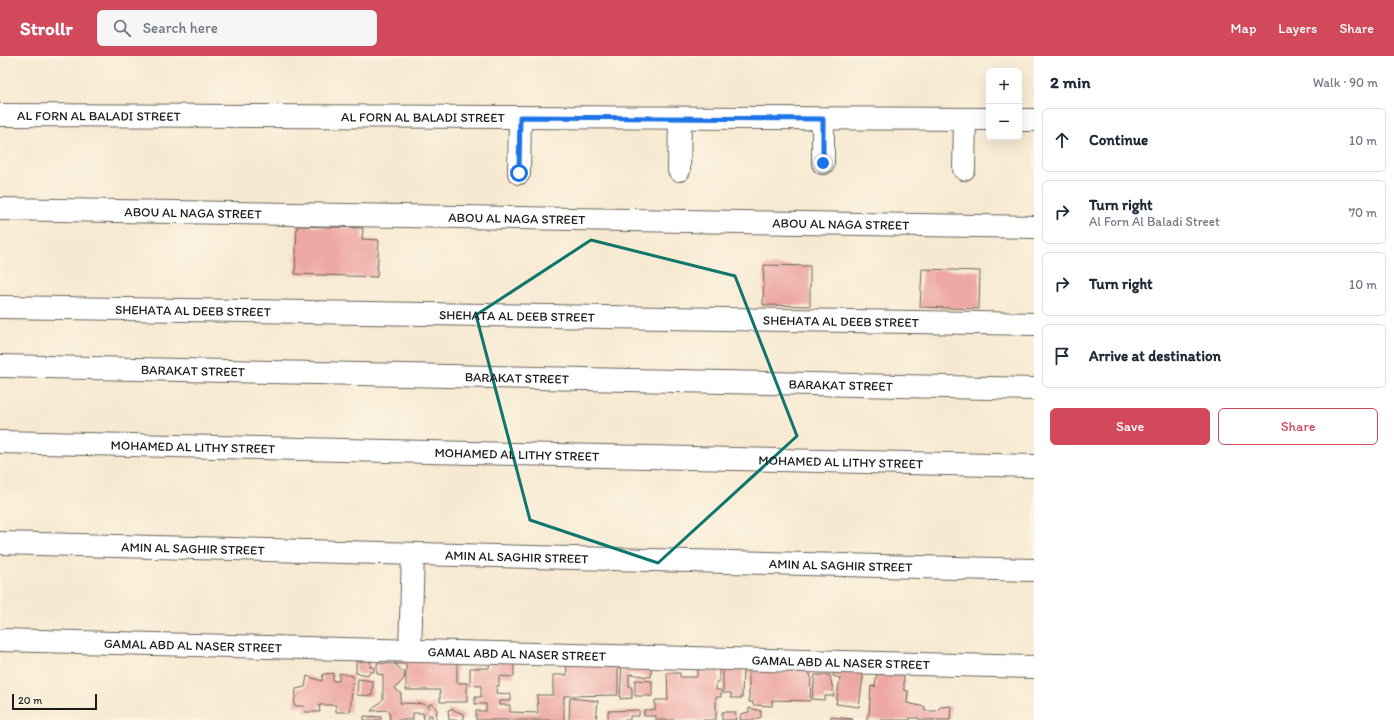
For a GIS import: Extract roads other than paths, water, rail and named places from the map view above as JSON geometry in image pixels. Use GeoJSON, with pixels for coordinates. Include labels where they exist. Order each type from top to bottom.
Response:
{"type":"FeatureCollection","features":[{"type":"Feature","properties":{"kind":"street","name":"AL FORN AL BALADI STREET"},"geometry":{"type":"LineString","coordinates":[[0,114],[986,120]]}},
{"type":"Feature","properties":{"kind":"street"},"geometry":{"type":"LineString","coordinates":[[519,173],[520,117]]}},
{"type":"Feature","properties":{"kind":"street"},"geometry":{"type":"LineString","coordinates":[[679,170],[680,118]]}},
{"type":"Feature","properties":{"kind":"street"},"geometry":{"type":"LineString","coordinates":[[823,119],[823,163]]}},
{"type":"Feature","properties":{"kind":"street"},"geometry":{"type":"LineString","coordinates":[[964,170],[965,119]]}},
{"type":"Feature","properties":{"kind":"street"},"geometry":{"type":"LineString","coordinates":[[1022,120],[1034,120]]}},
{"type":"Feature","properties":{"kind":"street","name":"ABOU AL NAGA STREET"},"geometry":{"type":"LineString","coordinates":[[0,209],[1034,227]]}},
{"type":"Feature","properties":{"kind":"street","name":"SHEHATA AL DEEB STREET"},"geometry":{"type":"LineString","coordinates":[[0,307],[1034,324]]}},
{"type":"Feature","properties":{"kind":"street","name":"BARAKAT STREET"},"geometry":{"type":"LineString","coordinates":[[0,366],[1034,389]]}},
{"type":"Feature","properties":{"kind":"street","name":"MOHAMED AL LITHY STREET"},"geometry":{"type":"LineString","coordinates":[[0,442],[1034,466]]}},
{"type":"Feature","properties":{"kind":"street","name":"AMIN AL SAGHIR STREET"},"geometry":{"type":"LineString","coordinates":[[0,543],[1034,570]]}},
{"type":"Feature","properties":{"kind":"street"},"geometry":{"type":"LineString","coordinates":[[410,651],[413,554]]}},
{"type":"Feature","properties":{"kind":"street","name":"GAMAL ABD AL NASER STREET"},"geometry":{"type":"LineString","coordinates":[[0,640],[1034,667]]}}]}
